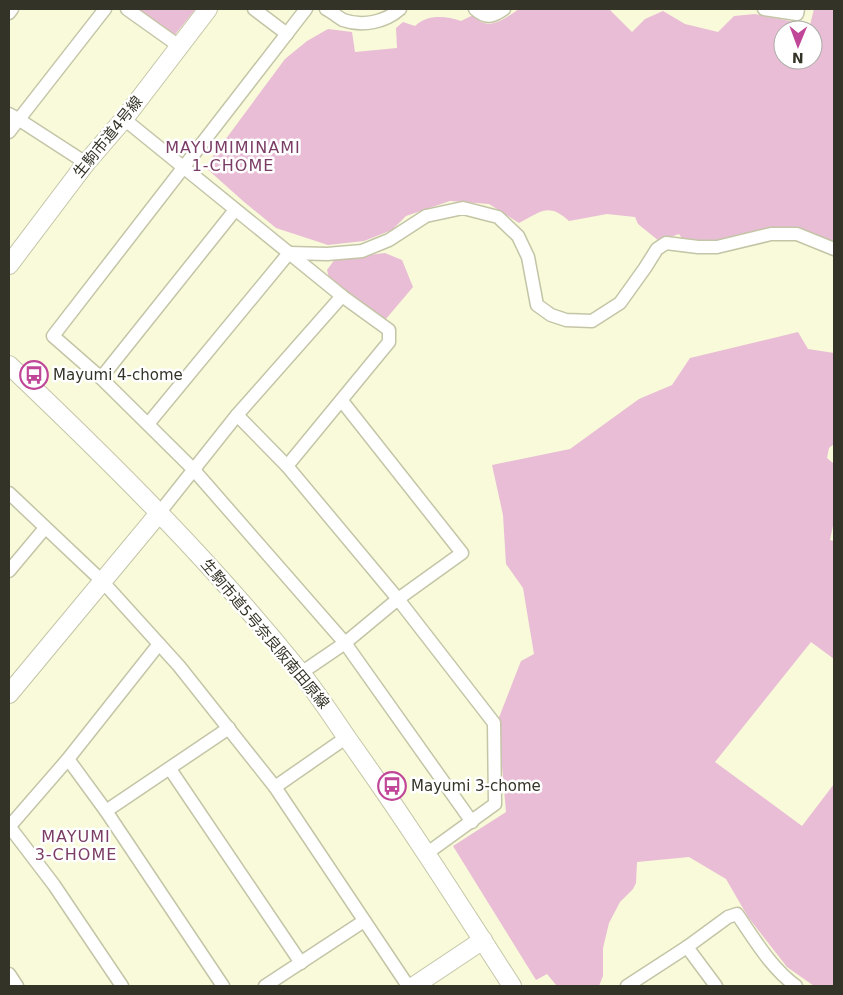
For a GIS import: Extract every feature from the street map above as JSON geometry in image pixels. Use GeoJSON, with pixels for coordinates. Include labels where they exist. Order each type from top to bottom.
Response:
{"type":"FeatureCollection","features":[{"type":"Feature","properties":{"kind":"street"},"geometry":{"type":"LineString","coordinates":[[9,13],[12,9]]}},
{"type":"Feature","properties":{"kind":"street"},"geometry":{"type":"LineString","coordinates":[[9,132],[13,116],[105,9]]}},
{"type":"Feature","properties":{"kind":"street"},"geometry":{"type":"LineString","coordinates":[[127,9],[179,46]]}},
{"type":"Feature","properties":{"kind":"street","name":"生駒市道4号線"},"geometry":{"type":"LineString","coordinates":[[9,265],[86,163],[124,119],[208,9]]}},
{"type":"Feature","properties":{"kind":"street"},"geometry":{"type":"LineString","coordinates":[[254,9],[286,34]]}},
{"type":"Feature","properties":{"kind":"street"},"geometry":{"type":"LineString","coordinates":[[306,9],[53,336],[101,378],[193,469],[345,644],[472,822]]}},
{"type":"Feature","properties":{"kind":"street"},"geometry":{"type":"LineString","coordinates":[[326,9],[343,20],[362,23],[382,21],[400,9]]}},
{"type":"Feature","properties":{"kind":"street"},"geometry":{"type":"LineString","coordinates":[[475,9],[481,14],[490,17],[504,9]]}},
{"type":"Feature","properties":{"kind":"street"},"geometry":{"type":"LineString","coordinates":[[764,9],[797,14],[798,9]]}},
{"type":"Feature","properties":{"kind":"street"},"geometry":{"type":"LineString","coordinates":[[13,116],[86,163]]}},
{"type":"Feature","properties":{"kind":"street"},"geometry":{"type":"LineString","coordinates":[[124,119],[342,296],[389,330],[389,342],[287,466]]}},
{"type":"Feature","properties":{"kind":"street"},"geometry":{"type":"LineString","coordinates":[[289,253],[327,254],[362,251],[389,240],[426,216],[463,208],[498,217],[518,236],[528,257],[537,304],[551,315],[577,322],[592,322],[620,303],[646,268],[657,249],[666,243],[717,247],[771,234],[797,234],[834,249]]}},
{"type":"Feature","properties":{"kind":"street"},"geometry":{"type":"LineString","coordinates":[[101,378],[235,210]]}},
{"type":"Feature","properties":{"kind":"street"},"geometry":{"type":"LineString","coordinates":[[148,424],[289,253]]}},
{"type":"Feature","properties":{"kind":"street"},"geometry":{"type":"LineString","coordinates":[[9,694],[160,512],[237,415],[342,296]]}},
{"type":"Feature","properties":{"kind":"street","name":"生駒市道5号奈良阪南田原線"},"geometry":{"type":"LineString","coordinates":[[9,365],[160,512],[256,618],[301,673],[390,797],[512,986]]}},
{"type":"Feature","properties":{"kind":"street"},"geometry":{"type":"LineString","coordinates":[[301,673],[345,644],[398,599],[462,553],[342,401]]}},
{"type":"Feature","properties":{"kind":"street"},"geometry":{"type":"LineString","coordinates":[[237,415],[287,466],[398,599],[494,723],[495,804],[426,854]]}},
{"type":"Feature","properties":{"kind":"street"},"geometry":{"type":"LineString","coordinates":[[9,493],[102,581],[179,666],[275,787],[408,986]]}},
{"type":"Feature","properties":{"kind":"street"},"geometry":{"type":"LineString","coordinates":[[9,571],[45,528]]}},
{"type":"Feature","properties":{"kind":"street"},"geometry":{"type":"LineString","coordinates":[[122,986],[54,885],[9,826],[68,759],[159,644]]}},
{"type":"Feature","properties":{"kind":"street"},"geometry":{"type":"LineString","coordinates":[[106,812],[229,728]]}},
{"type":"Feature","properties":{"kind":"street"},"geometry":{"type":"LineString","coordinates":[[275,787],[346,737]]}},
{"type":"Feature","properties":{"kind":"street"},"geometry":{"type":"LineString","coordinates":[[68,759],[223,986]]}},
{"type":"Feature","properties":{"kind":"street"},"geometry":{"type":"LineString","coordinates":[[170,769],[301,963]]}},
{"type":"Feature","properties":{"kind":"street"},"geometry":{"type":"LineString","coordinates":[[627,986],[687,947],[728,917],[737,914],[765,955],[786,979],[796,986]]}},
{"type":"Feature","properties":{"kind":"street"},"geometry":{"type":"LineString","coordinates":[[265,986],[364,921]]}},
{"type":"Feature","properties":{"kind":"street"},"geometry":{"type":"LineString","coordinates":[[414,986],[483,940]]}},
{"type":"Feature","properties":{"kind":"street"},"geometry":{"type":"LineString","coordinates":[[687,947],[716,986]]}},
{"type":"Feature","properties":{"kind":"street"},"geometry":{"type":"LineString","coordinates":[[9,974],[17,986]]}},
{"type":"Feature","properties":{"kind":"shaded area"},"geometry":{"type":"Polygon","coordinates":[[[134,9],[194,9],[194,11],[174,36],[134,9]]]}},
{"type":"Feature","properties":{"kind":"shaded area"},"geometry":{"type":"Polygon","coordinates":[[[519,9],[609,9],[632,32],[645,19],[663,11],[685,24],[718,32],[734,16],[755,14],[785,20],[773,20],[773,70],[823,70],[823,20],[811,20],[814,9],[834,9],[834,246],[780,230],[719,243],[683,240],[679,234],[659,241],[638,224],[635,217],[607,214],[569,221],[562,215],[550,210],[519,223],[489,204],[450,201],[406,216],[392,230],[364,241],[328,245],[276,228],[205,167],[285,59],[307,41],[328,29],[352,32],[355,52],[397,48],[396,28],[403,22],[415,26],[425,19],[443,17],[461,21],[473,15],[484,23],[490,24],[502,20],[519,9]]]}},
{"type":"Feature","properties":{"kind":"shaded area"},"geometry":{"type":"Polygon","coordinates":[[[385,253],[402,260],[413,287],[385,320],[329,278],[327,270],[335,259],[385,253]]]}},
{"type":"Feature","properties":{"kind":"shaded area"},"geometry":{"type":"Polygon","coordinates":[[[798,332],[808,349],[834,353],[834,444],[829,448],[827,458],[834,464],[834,521],[830,540],[834,541],[834,659],[811,642],[715,762],[802,826],[834,784],[834,986],[814,986],[787,967],[748,917],[726,879],[689,857],[637,862],[636,883],[633,889],[620,902],[609,923],[603,948],[603,976],[599,986],[557,986],[547,974],[536,980],[453,846],[506,812],[498,720],[521,661],[534,654],[523,588],[506,564],[503,515],[492,465],[570,449],[639,399],[672,385],[690,358],[798,332]]]}},
{"type":"Feature","properties":{"kind":"place","name":"Mayumi 4-chome"},"geometry":{"type":"Point","coordinates":[34,375]}},
{"type":"Feature","properties":{"kind":"place","name":"Mayumi 3-chome"},"geometry":{"type":"Point","coordinates":[392,786]}},
{"type":"Feature","properties":{"kind":"district","name":"MAYUMIMINAMI 1-CHOME"},"geometry":{"type":"Point","coordinates":[233,156]}},
{"type":"Feature","properties":{"kind":"district","name":"MAYUMI 3-CHOME"},"geometry":{"type":"Point","coordinates":[76,845]}}]}
